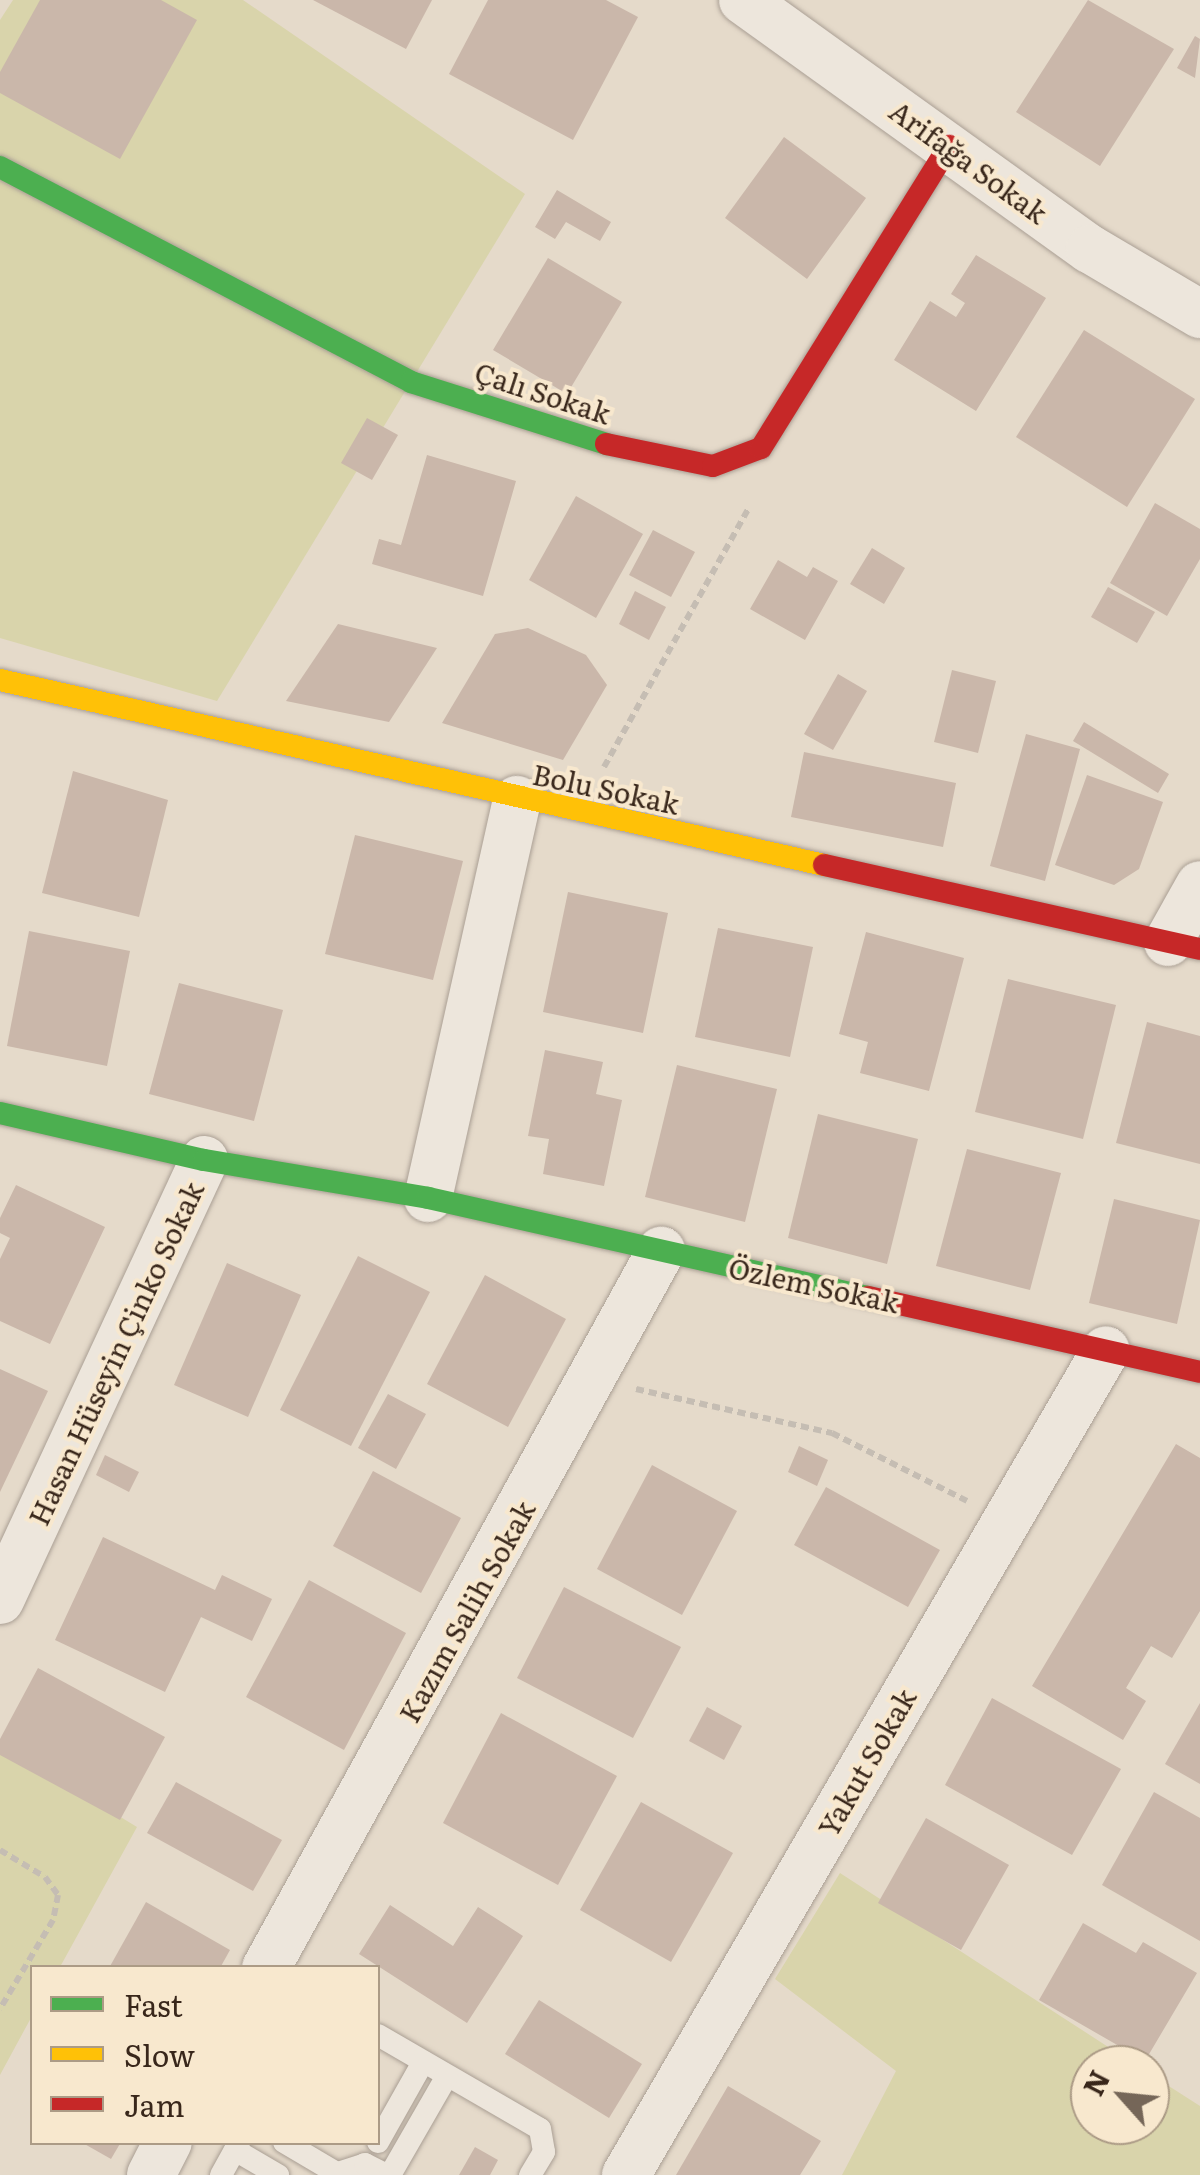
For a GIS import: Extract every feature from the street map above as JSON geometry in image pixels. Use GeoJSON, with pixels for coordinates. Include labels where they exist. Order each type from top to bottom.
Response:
{"type":"FeatureCollection","features":[{"type":"Feature","properties":{"kind":"street","name":"Arifağa Sokak"},"geometry":{"type":"LineString","coordinates":[[743,0],[1090,249],[1200,314]]}},
{"type":"Feature","properties":{"kind":"street"},"geometry":{"type":"LineString","coordinates":[[760,448],[948,146]]}},
{"type":"Feature","properties":{"kind":"street","name":"Çalı Sokak"},"geometry":{"type":"LineString","coordinates":[[0,168],[411,382],[621,449],[713,466],[760,448]]}},
{"type":"Feature","properties":{"kind":"street","name":"Bolu Sokak"},"geometry":{"type":"LineString","coordinates":[[0,680],[518,800],[1184,946]]}},
{"type":"Feature","properties":{"kind":"street"},"geometry":{"type":"LineString","coordinates":[[428,1198],[518,800]]}},
{"type":"Feature","properties":{"kind":"street"},"geometry":{"type":"LineString","coordinates":[[1184,946],[1200,886]]}},
{"type":"Feature","properties":{"kind":"street","name":"Özlem Sokak"},"geometry":{"type":"LineString","coordinates":[[0,1113],[204,1160],[428,1198],[1200,1372]]}},
{"type":"Feature","properties":{"kind":"street","name":"Hasan Hüseyin Çinko Sokak"},"geometry":{"type":"LineString","coordinates":[[0,1600],[204,1160]]}},
{"type":"Feature","properties":{"kind":"street","name":"Kazım Salih Sokak"},"geometry":{"type":"LineString","coordinates":[[268,1965],[596,1380],[661,1251]]}},
{"type":"Feature","properties":{"kind":"street","name":"Yakut Sokak"},"geometry":{"type":"LineString","coordinates":[[626,2175],[1106,1350]]}},
{"type":"Feature","properties":{"kind":"street"},"geometry":{"type":"LineString","coordinates":[[151,2175],[166,2145]]}},
{"type":"Feature","properties":{"kind":"lane"},"geometry":{"type":"LineString","coordinates":[[380,2036],[540,2129],[544,2152],[530,2175]]}},
{"type":"Feature","properties":{"kind":"lane"},"geometry":{"type":"LineString","coordinates":[[380,2137],[423,2062]]}},
{"type":"Feature","properties":{"kind":"lane"},"geometry":{"type":"LineString","coordinates":[[289,2145],[334,2174],[365,2164],[388,2175],[447,2076]]}},
{"type":"Feature","properties":{"kind":"lane"},"geometry":{"type":"LineString","coordinates":[[365,2164],[375,2145]]}},
{"type":"Feature","properties":{"kind":"lane"},"geometry":{"type":"LineString","coordinates":[[221,2175],[237,2146],[278,2175]]}},
{"type":"Feature","properties":{"kind":"path"},"geometry":{"type":"LineString","coordinates":[[578,812],[757,494],[760,448]]}},
{"type":"Feature","properties":{"kind":"path"},"geometry":{"type":"LineString","coordinates":[[596,1380],[832,1434],[926,1476],[1004,1524]]}},
{"type":"Feature","properties":{"kind":"path"},"geometry":{"type":"LineString","coordinates":[[0,1850],[44,1876],[58,1895],[53,1920],[0,2009]]}},
{"type":"Feature","properties":{"kind":"path"},"geometry":{"type":"LineString","coordinates":[[0,1987],[11,1994]]}},
{"type":"Feature","properties":{"kind":"shaded area"},"geometry":{"type":"Polygon","coordinates":[[[13,0],[243,0],[525,194],[217,701],[0,638],[0,20],[13,0]]]}},
{"type":"Feature","properties":{"kind":"shaded area"},"geometry":{"type":"Polygon","coordinates":[[[0,1744],[137,1827],[61,1965],[30,1965],[30,2020],[0,2075],[0,1744]]]}},
{"type":"Feature","properties":{"kind":"shaded area"},"geometry":{"type":"Polygon","coordinates":[[[840,1873],[1105,2045],[1070,2045],[1070,2145],[1170,2145],[1170,2087],[1200,2106],[1200,2175],[842,2175],[896,2071],[775,1979],[840,1873]]]}},
{"type":"Feature","properties":{"kind":"building"},"geometry":{"type":"Polygon","coordinates":[[[40,0],[161,0],[197,20],[120,159],[0,93],[0,72],[40,0]]]}},
{"type":"Feature","properties":{"kind":"building"},"geometry":{"type":"Polygon","coordinates":[[[313,0],[432,0],[406,49],[313,0]]]}},
{"type":"Feature","properties":{"kind":"building"},"geometry":{"type":"Polygon","coordinates":[[[488,0],[606,0],[638,17],[573,140],[449,74],[488,0]]]}},
{"type":"Feature","properties":{"kind":"building"},"geometry":{"type":"Polygon","coordinates":[[[1088,0],[1174,49],[1100,166],[1016,112],[1088,0]]]}},
{"type":"Feature","properties":{"kind":"building"},"geometry":{"type":"Polygon","coordinates":[[[1195,36],[1200,39],[1195,78],[1177,68],[1195,36]]]}},
{"type":"Feature","properties":{"kind":"building"},"geometry":{"type":"Polygon","coordinates":[[[784,137],[866,198],[807,279],[725,218],[784,137]]]}},
{"type":"Feature","properties":{"kind":"building"},"geometry":{"type":"Polygon","coordinates":[[[557,190],[611,222],[600,241],[566,222],[555,239],[535,227],[557,190]]]}},
{"type":"Feature","properties":{"kind":"building"},"geometry":{"type":"Polygon","coordinates":[[[976,255],[1046,298],[976,411],[894,360],[930,301],[956,317],[965,303],[951,294],[976,255]]]}},
{"type":"Feature","properties":{"kind":"building"},"geometry":{"type":"Polygon","coordinates":[[[548,258],[622,302],[567,394],[493,350],[548,258]]]}},
{"type":"Feature","properties":{"kind":"building"},"geometry":{"type":"Polygon","coordinates":[[[1084,330],[1195,399],[1127,507],[1016,437],[1084,330]]]}},
{"type":"Feature","properties":{"kind":"building"},"geometry":{"type":"Polygon","coordinates":[[[367,418],[398,435],[372,480],[341,463],[367,418]]]}},
{"type":"Feature","properties":{"kind":"building"},"geometry":{"type":"Polygon","coordinates":[[[427,455],[516,481],[483,596],[372,564],[379,539],[401,545],[427,455]]]}},
{"type":"Feature","properties":{"kind":"building"},"geometry":{"type":"Polygon","coordinates":[[[576,496],[643,534],[596,618],[529,580],[576,496]]]}},
{"type":"Feature","properties":{"kind":"building"},"geometry":{"type":"Polygon","coordinates":[[[1155,503],[1200,529],[1200,559],[1167,616],[1110,583],[1155,503]]]}},
{"type":"Feature","properties":{"kind":"building"},"geometry":{"type":"Polygon","coordinates":[[[653,530],[695,552],[671,597],[629,575],[653,530]]]}},
{"type":"Feature","properties":{"kind":"building"},"geometry":{"type":"Polygon","coordinates":[[[872,548],[905,568],[884,604],[850,584],[872,548]]]}},
{"type":"Feature","properties":{"kind":"building"},"geometry":{"type":"Polygon","coordinates":[[[778,560],[807,577],[813,567],[838,581],[805,640],[750,609],[778,560]]]}},
{"type":"Feature","properties":{"kind":"building"},"geometry":{"type":"Polygon","coordinates":[[[1108,587],[1155,612],[1137,643],[1091,617],[1108,587]]]}},
{"type":"Feature","properties":{"kind":"building"},"geometry":{"type":"Polygon","coordinates":[[[635,591],[666,607],[649,640],[619,624],[635,591]]]}},
{"type":"Feature","properties":{"kind":"building"},"geometry":{"type":"Polygon","coordinates":[[[338,624],[437,648],[389,722],[286,701],[338,624]]]}},
{"type":"Feature","properties":{"kind":"building"},"geometry":{"type":"Polygon","coordinates":[[[528,628],[586,655],[607,685],[563,760],[442,723],[495,634],[528,628]]]}},
{"type":"Feature","properties":{"kind":"building"},"geometry":{"type":"Polygon","coordinates":[[[952,670],[996,681],[978,753],[934,742],[952,670]]]}},
{"type":"Feature","properties":{"kind":"building"},"geometry":{"type":"Polygon","coordinates":[[[838,674],[867,691],[833,750],[804,734],[838,674]]]}},
{"type":"Feature","properties":{"kind":"building"},"geometry":{"type":"Polygon","coordinates":[[[1084,722],[1169,774],[1158,793],[1073,741],[1084,722]]]}},
{"type":"Feature","properties":{"kind":"building"},"geometry":{"type":"Polygon","coordinates":[[[1026,734],[1080,749],[1045,881],[990,866],[1026,734]]]}},
{"type":"Feature","properties":{"kind":"building"},"geometry":{"type":"Polygon","coordinates":[[[804,752],[956,783],[943,847],[791,817],[804,752]]]}},
{"type":"Feature","properties":{"kind":"building"},"geometry":{"type":"Polygon","coordinates":[[[73,771],[168,800],[139,917],[42,893],[73,771]]]}},
{"type":"Feature","properties":{"kind":"building"},"geometry":{"type":"Polygon","coordinates":[[[1087,775],[1163,802],[1139,869],[1114,885],[1055,865],[1087,775]]]}},
{"type":"Feature","properties":{"kind":"building"},"geometry":{"type":"Polygon","coordinates":[[[355,835],[463,861],[433,980],[325,954],[355,835]]]}},
{"type":"Feature","properties":{"kind":"building"},"geometry":{"type":"Polygon","coordinates":[[[568,892],[668,913],[643,1033],[543,1012],[568,892]]]}},
{"type":"Feature","properties":{"kind":"building"},"geometry":{"type":"Polygon","coordinates":[[[718,928],[813,947],[790,1057],[695,1037],[718,928]]]}},
{"type":"Feature","properties":{"kind":"building"},"geometry":{"type":"Polygon","coordinates":[[[29,931],[130,951],[107,1066],[7,1046],[29,931]]]}},
{"type":"Feature","properties":{"kind":"building"},"geometry":{"type":"Polygon","coordinates":[[[866,932],[964,958],[929,1091],[860,1073],[868,1042],[839,1034],[866,932]]]}},
{"type":"Feature","properties":{"kind":"building"},"geometry":{"type":"Polygon","coordinates":[[[1008,979],[1116,1005],[1083,1139],[975,1112],[1008,979]]]}},
{"type":"Feature","properties":{"kind":"building"},"geometry":{"type":"Polygon","coordinates":[[[179,983],[283,1010],[254,1121],[149,1094],[179,983]]]}},
{"type":"Feature","properties":{"kind":"building"},"geometry":{"type":"Polygon","coordinates":[[[1147,1022],[1200,1036],[1200,1164],[1116,1143],[1147,1022]]]}},
{"type":"Feature","properties":{"kind":"building"},"geometry":{"type":"Polygon","coordinates":[[[545,1050],[603,1062],[596,1094],[622,1100],[604,1186],[543,1174],[549,1139],[528,1136],[545,1050]]]}},
{"type":"Feature","properties":{"kind":"building"},"geometry":{"type":"Polygon","coordinates":[[[677,1065],[777,1089],[745,1222],[645,1197],[677,1065]]]}},
{"type":"Feature","properties":{"kind":"building"},"geometry":{"type":"Polygon","coordinates":[[[818,1114],[918,1139],[887,1264],[788,1238],[818,1114]]]}},
{"type":"Feature","properties":{"kind":"building"},"geometry":{"type":"Polygon","coordinates":[[[967,1149],[1061,1173],[1030,1290],[936,1266],[967,1149]]]}},
{"type":"Feature","properties":{"kind":"building"},"geometry":{"type":"Polygon","coordinates":[[[16,1185],[105,1227],[50,1344],[0,1321],[0,1259],[10,1238],[0,1233],[0,1218],[16,1185]]]}},
{"type":"Feature","properties":{"kind":"building"},"geometry":{"type":"Polygon","coordinates":[[[1114,1199],[1200,1220],[1177,1324],[1089,1303],[1114,1199]]]}},
{"type":"Feature","properties":{"kind":"building"},"geometry":{"type":"Polygon","coordinates":[[[358,1256],[430,1292],[351,1446],[280,1410],[358,1256]]]}},
{"type":"Feature","properties":{"kind":"building"},"geometry":{"type":"Polygon","coordinates":[[[227,1263],[301,1295],[248,1417],[174,1385],[227,1263]]]}},
{"type":"Feature","properties":{"kind":"building"},"geometry":{"type":"Polygon","coordinates":[[[485,1275],[566,1319],[508,1427],[427,1384],[485,1275]]]}},
{"type":"Feature","properties":{"kind":"building"},"geometry":{"type":"Polygon","coordinates":[[[0,1369],[48,1391],[0,1492],[0,1369]]]}},
{"type":"Feature","properties":{"kind":"building"},"geometry":{"type":"Polygon","coordinates":[[[388,1394],[426,1414],[396,1469],[358,1448],[388,1394]]]}},
{"type":"Feature","properties":{"kind":"building"},"geometry":{"type":"Polygon","coordinates":[[[1176,1444],[1200,1458],[1200,1611],[1172,1658],[1151,1646],[1126,1688],[1146,1701],[1123,1740],[1032,1686],[1176,1444]]]}},
{"type":"Feature","properties":{"kind":"building"},"geometry":{"type":"Polygon","coordinates":[[[799,1446],[828,1460],[817,1486],[788,1472],[799,1446]]]}},
{"type":"Feature","properties":{"kind":"building"},"geometry":{"type":"Polygon","coordinates":[[[105,1455],[139,1472],[129,1492],[96,1475],[105,1455]]]}},
{"type":"Feature","properties":{"kind":"building"},"geometry":{"type":"Polygon","coordinates":[[[652,1465],[737,1511],[682,1615],[597,1569],[652,1465]]]}},
{"type":"Feature","properties":{"kind":"building"},"geometry":{"type":"Polygon","coordinates":[[[373,1471],[461,1518],[421,1593],[333,1546],[373,1471]]]}},
{"type":"Feature","properties":{"kind":"building"},"geometry":{"type":"Polygon","coordinates":[[[826,1487],[940,1550],[908,1607],[794,1545],[826,1487]]]}},
{"type":"Feature","properties":{"kind":"building"},"geometry":{"type":"Polygon","coordinates":[[[103,1537],[215,1590],[222,1575],[272,1599],[252,1641],[201,1617],[165,1692],[55,1640],[103,1537]]]}},
{"type":"Feature","properties":{"kind":"building"},"geometry":{"type":"Polygon","coordinates":[[[309,1580],[406,1633],[344,1750],[246,1697],[309,1580]]]}},
{"type":"Feature","properties":{"kind":"building"},"geometry":{"type":"Polygon","coordinates":[[[564,1587],[681,1647],[633,1738],[517,1678],[564,1587]]]}},
{"type":"Feature","properties":{"kind":"building"},"geometry":{"type":"Polygon","coordinates":[[[38,1668],[165,1737],[120,1820],[0,1755],[0,1739],[38,1668]]]}},
{"type":"Feature","properties":{"kind":"building"},"geometry":{"type":"Polygon","coordinates":[[[992,1698],[1121,1769],[1072,1855],[945,1785],[992,1698]]]}},
{"type":"Feature","properties":{"kind":"building"},"geometry":{"type":"Polygon","coordinates":[[[1200,1703],[1200,1784],[1165,1764],[1200,1703]]]}},
{"type":"Feature","properties":{"kind":"building"},"geometry":{"type":"Polygon","coordinates":[[[707,1707],[742,1726],[724,1760],[689,1741],[707,1707]]]}},
{"type":"Feature","properties":{"kind":"building"},"geometry":{"type":"Polygon","coordinates":[[[501,1713],[617,1776],[558,1885],[443,1823],[501,1713]]]}},
{"type":"Feature","properties":{"kind":"building"},"geometry":{"type":"Polygon","coordinates":[[[176,1782],[282,1840],[253,1891],[147,1833],[176,1782]]]}},
{"type":"Feature","properties":{"kind":"building"},"geometry":{"type":"Polygon","coordinates":[[[1154,1792],[1200,1818],[1200,1941],[1102,1885],[1154,1792]]]}},
{"type":"Feature","properties":{"kind":"building"},"geometry":{"type":"Polygon","coordinates":[[[641,1802],[733,1853],[671,1962],[580,1910],[641,1802]]]}},
{"type":"Feature","properties":{"kind":"building"},"geometry":{"type":"Polygon","coordinates":[[[926,1818],[1009,1865],[961,1950],[878,1903],[926,1818]]]}},
{"type":"Feature","properties":{"kind":"building"},"geometry":{"type":"Polygon","coordinates":[[[146,1902],[230,1950],[222,1965],[111,1965],[146,1902]]]}},
{"type":"Feature","properties":{"kind":"building"},"geometry":{"type":"Polygon","coordinates":[[[390,1905],[453,1946],[478,1907],[523,1936],[467,2023],[359,1954],[390,1905]]]}},
{"type":"Feature","properties":{"kind":"building"},"geometry":{"type":"Polygon","coordinates":[[[1083,1923],[1136,1953],[1143,1942],[1197,1973],[1154,2045],[1117,2045],[1039,2000],[1083,1923]]]}},
{"type":"Feature","properties":{"kind":"building"},"geometry":{"type":"Polygon","coordinates":[[[539,2000],[642,2064],[609,2118],[505,2054],[539,2000]]]}},
{"type":"Feature","properties":{"kind":"building"},"geometry":{"type":"Polygon","coordinates":[[[728,2086],[821,2141],[800,2175],[676,2175],[728,2086]]]}},
{"type":"Feature","properties":{"kind":"building"},"geometry":{"type":"Polygon","coordinates":[[[86,2145],[119,2145],[111,2159],[86,2145]]]}},
{"type":"Feature","properties":{"kind":"building"},"geometry":{"type":"Polygon","coordinates":[[[475,2147],[498,2160],[490,2175],[459,2175],[475,2147]]]}},
{"type":"Feature","properties":{"kind":"traffic: fast"},"geometry":{"type":"LineString","coordinates":[[0,167],[411,382],[606,444]]}},
{"type":"Feature","properties":{"kind":"traffic: fast"},"geometry":{"type":"LineString","coordinates":[[0,1113],[204,1160],[428,1198],[868,1297]]}},
{"type":"Feature","properties":{"kind":"traffic: slow"},"geometry":{"type":"LineString","coordinates":[[0,680],[824,865]]}},
{"type":"Feature","properties":{"kind":"traffic: jam"},"geometry":{"type":"LineString","coordinates":[[606,444],[713,466],[761,448],[949,146]]}},
{"type":"Feature","properties":{"kind":"traffic: jam"},"geometry":{"type":"LineString","coordinates":[[824,865],[1200,949]]}},
{"type":"Feature","properties":{"kind":"traffic: jam"},"geometry":{"type":"LineString","coordinates":[[868,1297],[1200,1372]]}}]}
